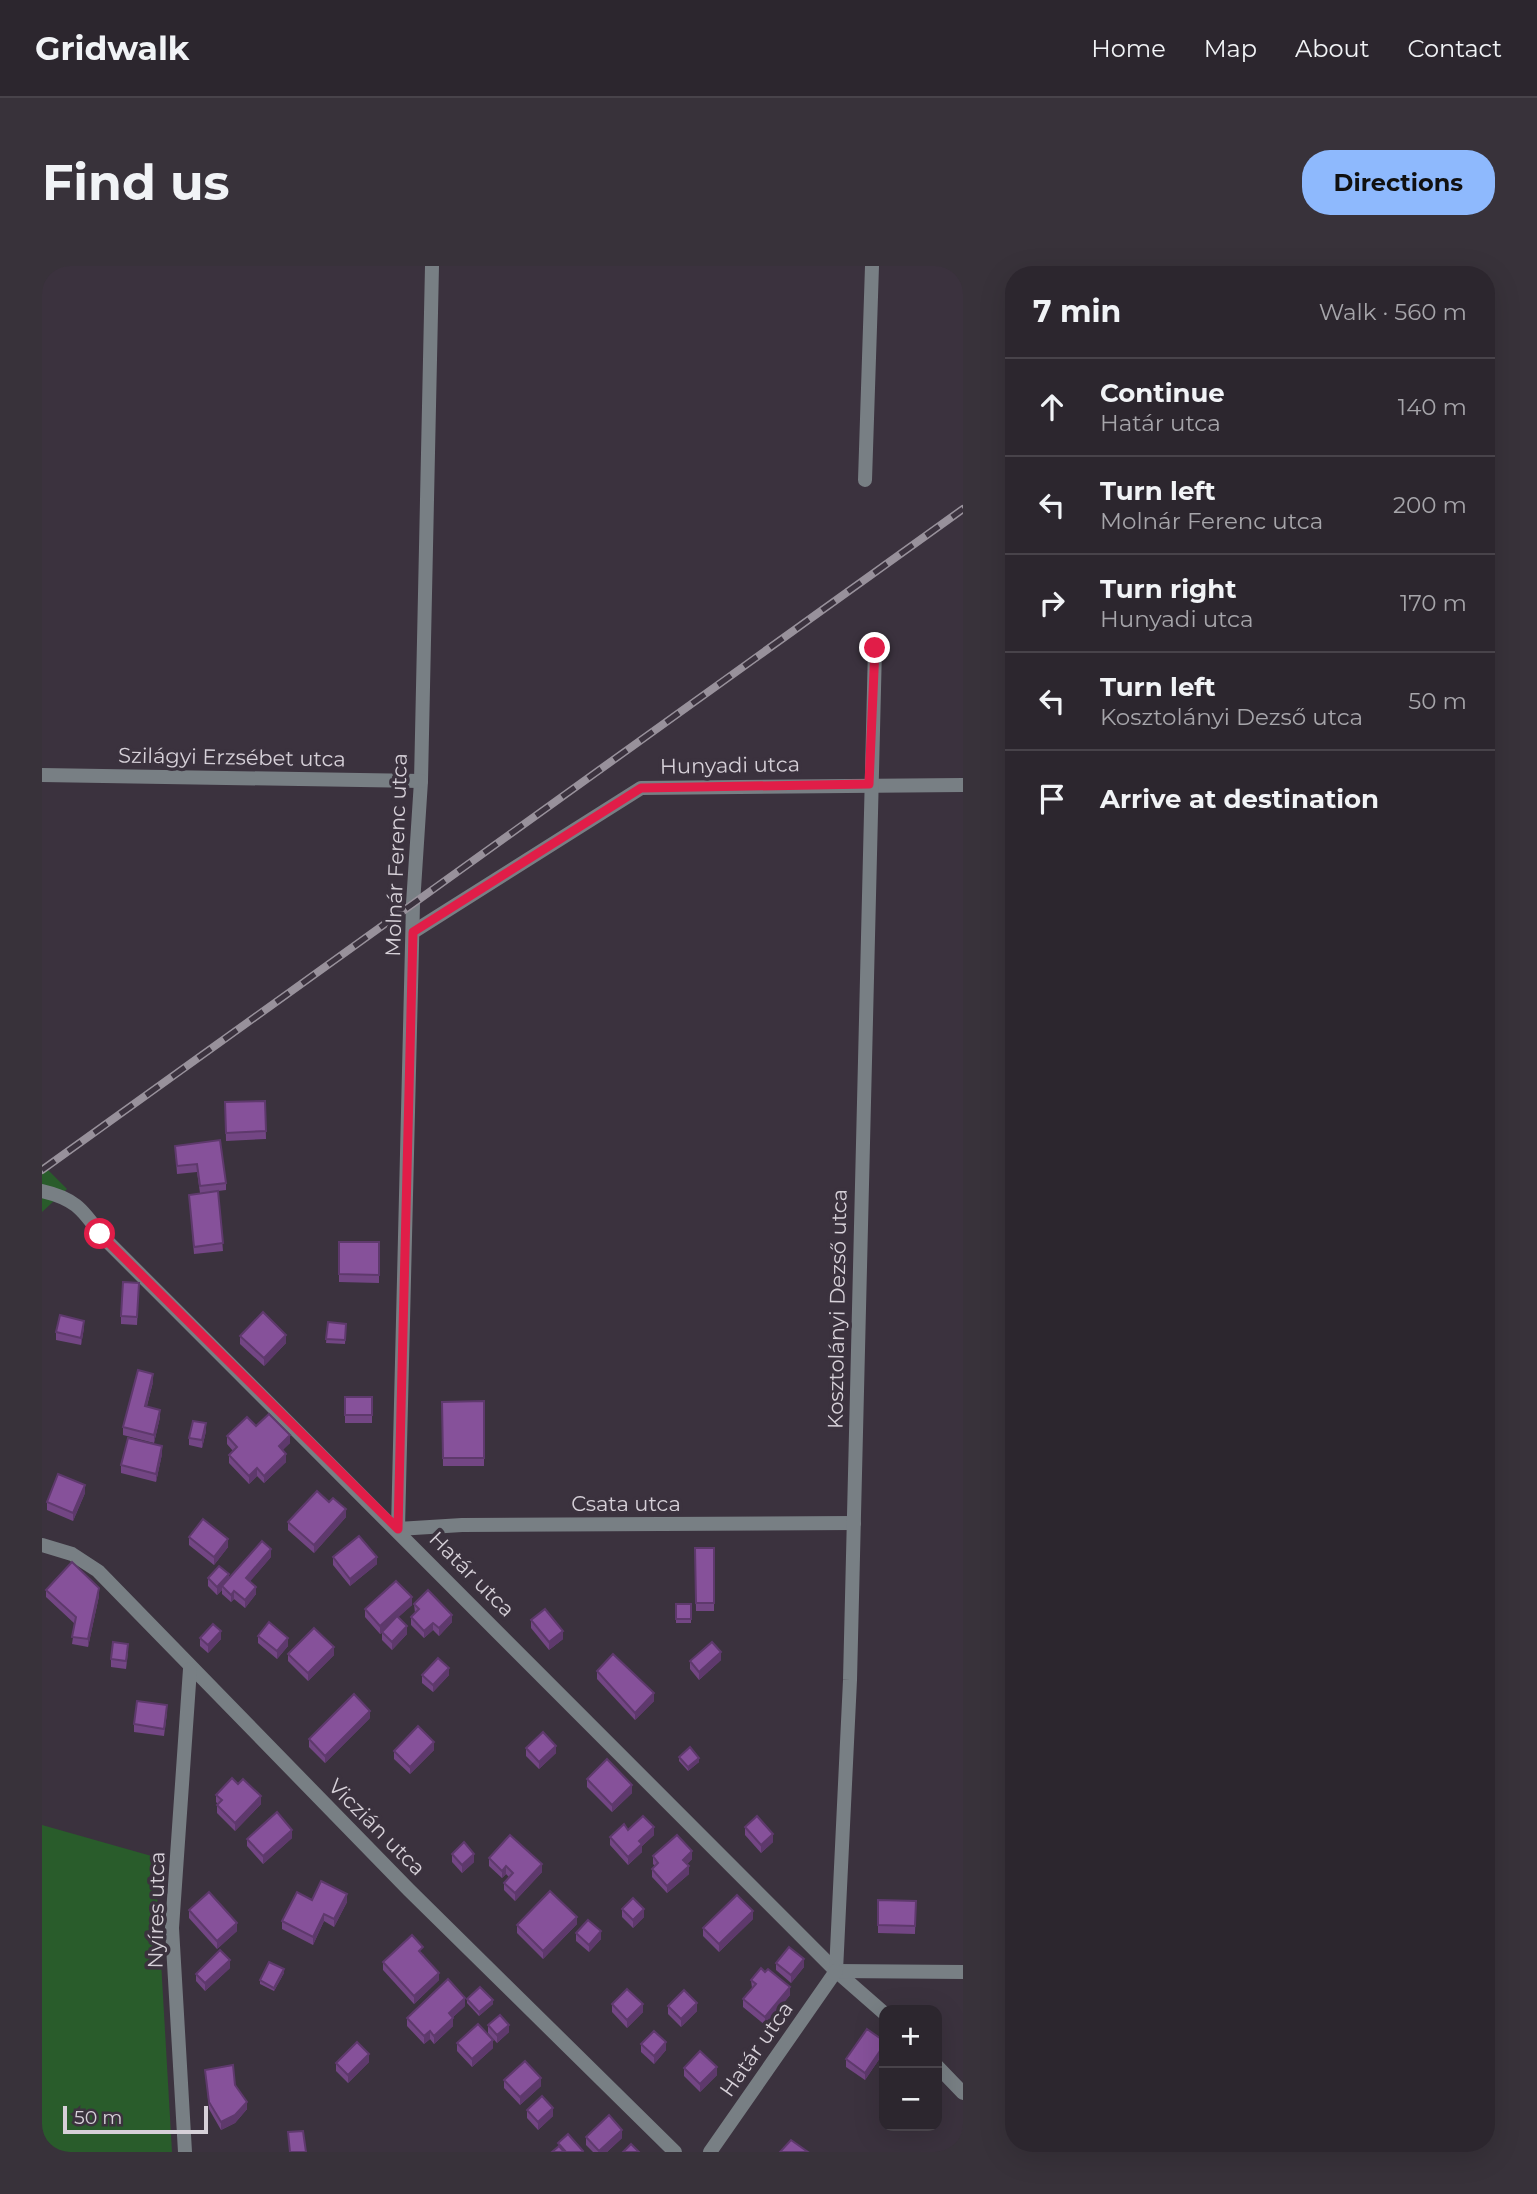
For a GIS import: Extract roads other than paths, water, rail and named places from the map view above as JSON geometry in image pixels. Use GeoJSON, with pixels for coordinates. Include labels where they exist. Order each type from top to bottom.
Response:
{"type":"FeatureCollection","features":[{"type":"Feature","properties":{"kind":"street","name":"Molnár Ferenc utca"},"geometry":{"type":"LineString","coordinates":[[398,1529],[413,932],[421,781],[432,266]]}},
{"type":"Feature","properties":{"kind":"street"},"geometry":{"type":"LineString","coordinates":[[864,480],[872,266]]}},
{"type":"Feature","properties":{"kind":"street","name":"Kosztolányi Dezső utca"},"geometry":{"type":"LineString","coordinates":[[836,1971],[850,1680],[869,784],[875,648]]}},
{"type":"Feature","properties":{"kind":"street","name":"Szilágyi Erzsébet utca"},"geometry":{"type":"LineString","coordinates":[[42,775],[421,781]]}},
{"type":"Feature","properties":{"kind":"street","name":"Hunyadi utca"},"geometry":{"type":"LineString","coordinates":[[413,932],[641,788],[963,785]]}},
{"type":"Feature","properties":{"kind":"street","name":"Határ utca"},"geometry":{"type":"LineString","coordinates":[[42,1191],[67,1197],[87,1215],[100,1234],[398,1529],[836,1971],[879,2009]]}},
{"type":"Feature","properties":{"kind":"street","name":"Csata utca"},"geometry":{"type":"LineString","coordinates":[[398,1529],[462,1525],[854,1523]]}},
{"type":"Feature","properties":{"kind":"street","name":"Viczián utca"},"geometry":{"type":"LineString","coordinates":[[42,1545],[72,1554],[98,1571],[190,1669],[675,2152]]}},
{"type":"Feature","properties":{"kind":"street","name":"Nyíres utca"},"geometry":{"type":"LineString","coordinates":[[185,2152],[172,1928],[190,1669]]}},
{"type":"Feature","properties":{"kind":"street"},"geometry":{"type":"LineString","coordinates":[[836,1971],[963,1972]]}},
{"type":"Feature","properties":{"kind":"street","name":"Határ utca"},"geometry":{"type":"LineString","coordinates":[[710,2152],[836,1971]]}},
{"type":"Feature","properties":{"kind":"street"},"geometry":{"type":"LineString","coordinates":[[939,2068],[963,2093]]}},
{"type":"Feature","properties":{"kind":"railway"},"geometry":{"type":"LineString","coordinates":[[42,1170],[963,509]]}}]}
